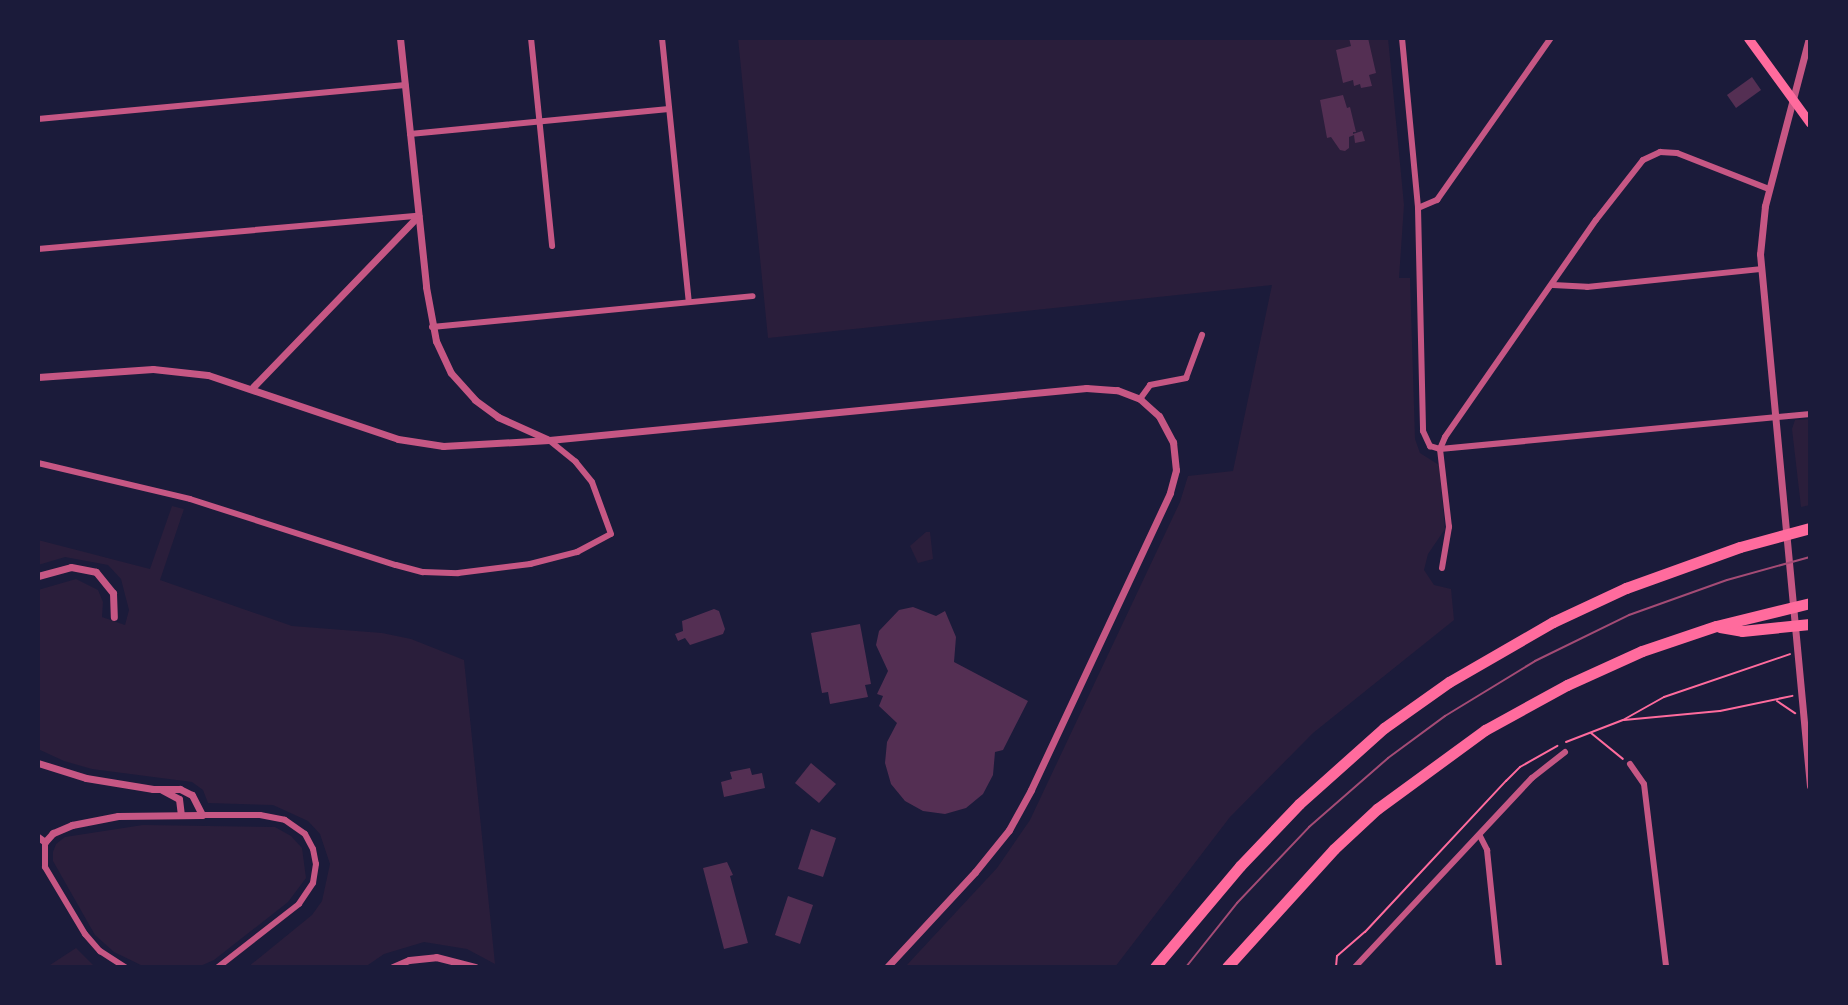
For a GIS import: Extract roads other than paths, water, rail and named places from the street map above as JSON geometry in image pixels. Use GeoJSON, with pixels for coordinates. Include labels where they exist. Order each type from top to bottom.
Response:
{"type":"FeatureCollection","features":[{"type":"Feature","properties":{"kind":"highway"},"geometry":{"type":"LineString","coordinates":[[1155,967],[1240,866],[1299,804],[1384,728],[1449,682],[1553,622],[1626,588],[1727,551],[1810,528]]}},
{"type":"Feature","properties":{"kind":"highway"},"geometry":{"type":"LineString","coordinates":[[1227,967],[1334,849],[1377,809],[1485,730],[1567,685],[1642,651],[1716,626],[1810,603]]}},
{"type":"Feature","properties":{"kind":"highway"},"geometry":{"type":"LineString","coordinates":[[1716,626],[1742,631],[1810,624]]}},
{"type":"Feature","properties":{"kind":"main road"},"geometry":{"type":"LineString","coordinates":[[1748,38],[1810,123]]}},
{"type":"Feature","properties":{"kind":"street"},"geometry":{"type":"LineString","coordinates":[[38,463],[190,499],[423,572],[475,572],[530,564],[577,552],[611,534],[592,482],[576,462],[549,440],[506,421],[475,400],[451,373],[432,327],[400,38]]}},
{"type":"Feature","properties":{"kind":"street"},"geometry":{"type":"LineString","coordinates":[[531,38],[552,246]]}},
{"type":"Feature","properties":{"kind":"street"},"geometry":{"type":"LineString","coordinates":[[662,38],[689,302]]}},
{"type":"Feature","properties":{"kind":"street"},"geometry":{"type":"LineString","coordinates":[[1402,38],[1418,208],[1423,431],[1430,446],[1440,449],[1810,414]]}},
{"type":"Feature","properties":{"kind":"street"},"geometry":{"type":"LineString","coordinates":[[1418,208],[1437,200],[1551,38]]}},
{"type":"Feature","properties":{"kind":"street"},"geometry":{"type":"LineString","coordinates":[[1809,38],[1769,189],[1761,230],[1760,269],[1810,786]]}},
{"type":"Feature","properties":{"kind":"street"},"geometry":{"type":"LineString","coordinates":[[38,119],[405,85]]}},
{"type":"Feature","properties":{"kind":"street"},"geometry":{"type":"LineString","coordinates":[[410,134],[669,109]]}},
{"type":"Feature","properties":{"kind":"street"},"geometry":{"type":"LineString","coordinates":[[1442,568],[1449,527],[1440,449],[1596,220],[1643,160],[1655,154],[1677,153],[1769,189]]}},
{"type":"Feature","properties":{"kind":"street"},"geometry":{"type":"LineString","coordinates":[[38,249],[418,216]]}},
{"type":"Feature","properties":{"kind":"street"},"geometry":{"type":"LineString","coordinates":[[253,387],[418,216]]}},
{"type":"Feature","properties":{"kind":"street"},"geometry":{"type":"LineString","coordinates":[[1553,285],[1587,287],[1760,269]]}},
{"type":"Feature","properties":{"kind":"street"},"geometry":{"type":"LineString","coordinates":[[432,327],[753,296]]}},
{"type":"Feature","properties":{"kind":"street"},"geometry":{"type":"LineString","coordinates":[[1140,399],[1150,385],[1180,381],[1191,373],[1202,335]]}},
{"type":"Feature","properties":{"kind":"street"},"geometry":{"type":"LineString","coordinates":[[38,377],[153,369],[208,375],[253,387],[380,433],[428,445],[475,446],[1086,388],[1117,390],[1140,399],[1165,424],[1176,452],[1175,477],[1164,507],[1031,790],[1009,830],[975,872],[887,967]]}},
{"type":"Feature","properties":{"kind":"street"},"geometry":{"type":"LineString","coordinates":[[38,576],[77,566],[96,572],[113,593],[114,617]]}},
{"type":"Feature","properties":{"kind":"street"},"geometry":{"type":"LineString","coordinates":[[1355,967],[1532,778],[1551,759],[1565,752]]}},
{"type":"Feature","properties":{"kind":"street"},"geometry":{"type":"LineString","coordinates":[[38,763],[74,776],[187,791],[196,799],[202,815]]}},
{"type":"Feature","properties":{"kind":"street"},"geometry":{"type":"LineString","coordinates":[[1630,764],[1644,784],[1666,967]]}},
{"type":"Feature","properties":{"kind":"street"},"geometry":{"type":"LineString","coordinates":[[162,790],[179,799],[181,815]]}},
{"type":"Feature","properties":{"kind":"street"},"geometry":{"type":"LineString","coordinates":[[125,967],[100,951],[85,934],[42,868],[41,840],[72,825],[118,816],[260,815],[285,820],[305,834],[313,849],[316,864],[313,883],[299,904],[218,967]]}},
{"type":"Feature","properties":{"kind":"street"},"geometry":{"type":"LineString","coordinates":[[1480,836],[1487,850],[1499,967]]}},
{"type":"Feature","properties":{"kind":"street"},"geometry":{"type":"LineString","coordinates":[[393,967],[409,960],[436,957],[475,967]]}},
{"type":"Feature","properties":{"kind":"tram line"},"geometry":{"type":"LineString","coordinates":[[1186,967],[1237,903],[1309,827],[1388,758],[1445,716],[1535,661],[1629,615],[1727,580],[1810,557]]}}]}
